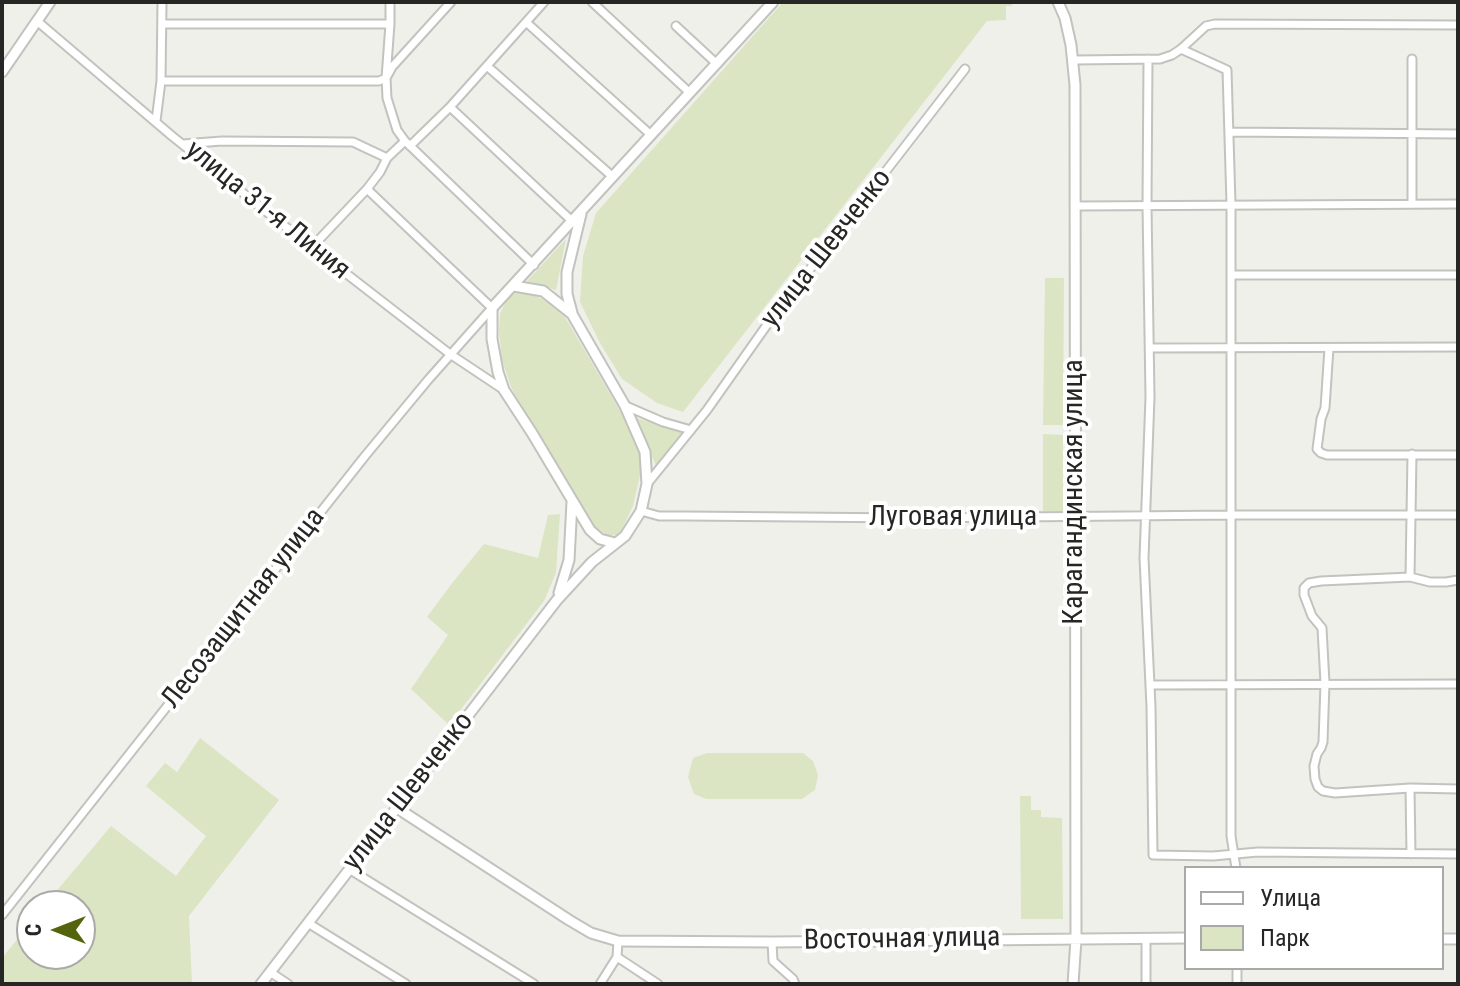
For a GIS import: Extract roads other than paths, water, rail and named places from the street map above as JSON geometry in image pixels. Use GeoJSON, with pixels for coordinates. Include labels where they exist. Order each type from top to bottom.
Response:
{"type":"FeatureCollection","features":[{"type":"Feature","properties":{"kind":"main road"},"geometry":{"type":"LineString","coordinates":[[2,72],[50,2]]}},
{"type":"Feature","properties":{"kind":"main road"},"geometry":{"type":"LineString","coordinates":[[615,543],[596,536],[504,390],[492,339],[492,308],[773,2]]}},
{"type":"Feature","properties":{"kind":"main road","name":"Карагандинская улица"},"geometry":{"type":"LineString","coordinates":[[1058,2],[1065,18],[1074,60],[1076,939],[1073,984]]}},
{"type":"Feature","properties":{"kind":"main road"},"geometry":{"type":"LineString","coordinates":[[582,211],[567,272],[567,294],[572,314],[625,406],[645,452],[647,484],[641,511]]}},
{"type":"Feature","properties":{"kind":"main road"},"geometry":{"type":"LineString","coordinates":[[514,286],[543,291],[572,314]]}},
{"type":"Feature","properties":{"kind":"main road","name":"улица Шевченко"},"geometry":{"type":"LineString","coordinates":[[557,600],[569,560],[572,502]]}},
{"type":"Feature","properties":{"kind":"main road","name":"улица Шевченко"},"geometry":{"type":"LineString","coordinates":[[261,984],[557,600],[592,562],[629,531],[641,511]]}},
{"type":"Feature","properties":{"kind":"main road"},"geometry":{"type":"LineString","coordinates":[[397,808],[569,920],[591,933],[618,941]]}},
{"type":"Feature","properties":{"kind":"main road","name":"Восточная улица"},"geometry":{"type":"LineString","coordinates":[[618,941],[1184,938]]}},
{"type":"Feature","properties":{"kind":"street"},"geometry":{"type":"LineString","coordinates":[[156,121],[161,81],[162,2]]}},
{"type":"Feature","properties":{"kind":"street"},"geometry":{"type":"LineString","coordinates":[[390,2],[387,98],[397,130],[534,265]]}},
{"type":"Feature","properties":{"kind":"street"},"geometry":{"type":"LineString","coordinates":[[161,81],[379,81],[386,78],[392,67],[451,2]]}},
{"type":"Feature","properties":{"kind":"street"},"geometry":{"type":"LineString","coordinates":[[312,247],[367,189],[387,158],[450,107],[544,2]]}},
{"type":"Feature","properties":{"kind":"street"},"geometry":{"type":"LineString","coordinates":[[592,2],[690,93]]}},
{"type":"Feature","properties":{"kind":"street","name":"улица 31-я Линия"},"geometry":{"type":"LineString","coordinates":[[37,21],[312,247],[450,354],[504,390]]}},
{"type":"Feature","properties":{"kind":"street"},"geometry":{"type":"LineString","coordinates":[[526,22],[651,135]]}},
{"type":"Feature","properties":{"kind":"street"},"geometry":{"type":"LineString","coordinates":[[162,24],[390,24]]}},
{"type":"Feature","properties":{"kind":"street"},"geometry":{"type":"LineString","coordinates":[[1074,60],[1148,59],[1172,55],[1206,26],[1215,24],[1458,25]]}},
{"type":"Feature","properties":{"kind":"street"},"geometry":{"type":"LineString","coordinates":[[676,26],[717,64]]}},
{"type":"Feature","properties":{"kind":"street"},"geometry":{"type":"LineString","coordinates":[[1181,49],[1227,70],[1232,348],[1231,836],[1236,866]]}},
{"type":"Feature","properties":{"kind":"street"},"geometry":{"type":"LineString","coordinates":[[1148,59],[1150,348],[1144,558],[1153,855],[1258,852],[1458,854]]}},
{"type":"Feature","properties":{"kind":"street"},"geometry":{"type":"LineString","coordinates":[[1412,59],[1412,204]]}},
{"type":"Feature","properties":{"kind":"street"},"geometry":{"type":"LineString","coordinates":[[487,66],[613,177]]}},
{"type":"Feature","properties":{"kind":"street","name":"улица Шевченко"},"geometry":{"type":"LineString","coordinates":[[647,484],[707,410],[769,322],[965,69]]}},
{"type":"Feature","properties":{"kind":"street"},"geometry":{"type":"LineString","coordinates":[[450,107],[572,221]]}},
{"type":"Feature","properties":{"kind":"street"},"geometry":{"type":"LineString","coordinates":[[1229,132],[1458,134]]}},
{"type":"Feature","properties":{"kind":"street"},"geometry":{"type":"LineString","coordinates":[[183,144],[222,141],[353,142],[387,158]]}},
{"type":"Feature","properties":{"kind":"street"},"geometry":{"type":"LineString","coordinates":[[367,189],[492,308]]}},
{"type":"Feature","properties":{"kind":"street"},"geometry":{"type":"LineString","coordinates":[[1076,206],[1458,204]]}},
{"type":"Feature","properties":{"kind":"street"},"geometry":{"type":"LineString","coordinates":[[1231,275],[1458,275]]}},
{"type":"Feature","properties":{"kind":"street","name":"Лесозащитная улица"},"geometry":{"type":"LineString","coordinates":[[2,915],[357,466],[492,308]]}},
{"type":"Feature","properties":{"kind":"street"},"geometry":{"type":"LineString","coordinates":[[1150,348],[1458,347]]}},
{"type":"Feature","properties":{"kind":"street"},"geometry":{"type":"LineString","coordinates":[[1329,348],[1325,408],[1317,449],[1321,453],[1458,455]]}},
{"type":"Feature","properties":{"kind":"street"},"geometry":{"type":"LineString","coordinates":[[625,406],[691,430]]}},
{"type":"Feature","properties":{"kind":"street"},"geometry":{"type":"LineString","coordinates":[[1410,577],[1412,454]]}},
{"type":"Feature","properties":{"kind":"street","name":"Луговая улица"},"geometry":{"type":"LineString","coordinates":[[641,511],[659,516],[699,517],[1458,515]]}},
{"type":"Feature","properties":{"kind":"street"},"geometry":{"type":"LineString","coordinates":[[1458,580],[1430,582],[1410,577],[1309,583],[1304,588],[1312,616],[1322,628],[1325,683],[1323,742],[1314,766],[1318,787],[1335,793],[1410,788],[1458,789]]}},
{"type":"Feature","properties":{"kind":"street"},"geometry":{"type":"LineString","coordinates":[[1150,685],[1458,684]]}},
{"type":"Feature","properties":{"kind":"street"},"geometry":{"type":"LineString","coordinates":[[1410,788],[1411,854]]}},
{"type":"Feature","properties":{"kind":"street"},"geometry":{"type":"LineString","coordinates":[[349,869],[534,984]]}},
{"type":"Feature","properties":{"kind":"street"},"geometry":{"type":"LineString","coordinates":[[308,923],[406,984]]}},
{"type":"Feature","properties":{"kind":"street"},"geometry":{"type":"LineString","coordinates":[[1146,938],[1146,984]]}},
{"type":"Feature","properties":{"kind":"street"},"geometry":{"type":"LineString","coordinates":[[600,984],[617,957],[618,941]]}},
{"type":"Feature","properties":{"kind":"street"},"geometry":{"type":"LineString","coordinates":[[772,942],[773,961],[795,984]]}},
{"type":"Feature","properties":{"kind":"street"},"geometry":{"type":"LineString","coordinates":[[617,957],[658,984]]}},
{"type":"Feature","properties":{"kind":"street"},"geometry":{"type":"LineString","coordinates":[[270,972],[288,984]]}}]}
